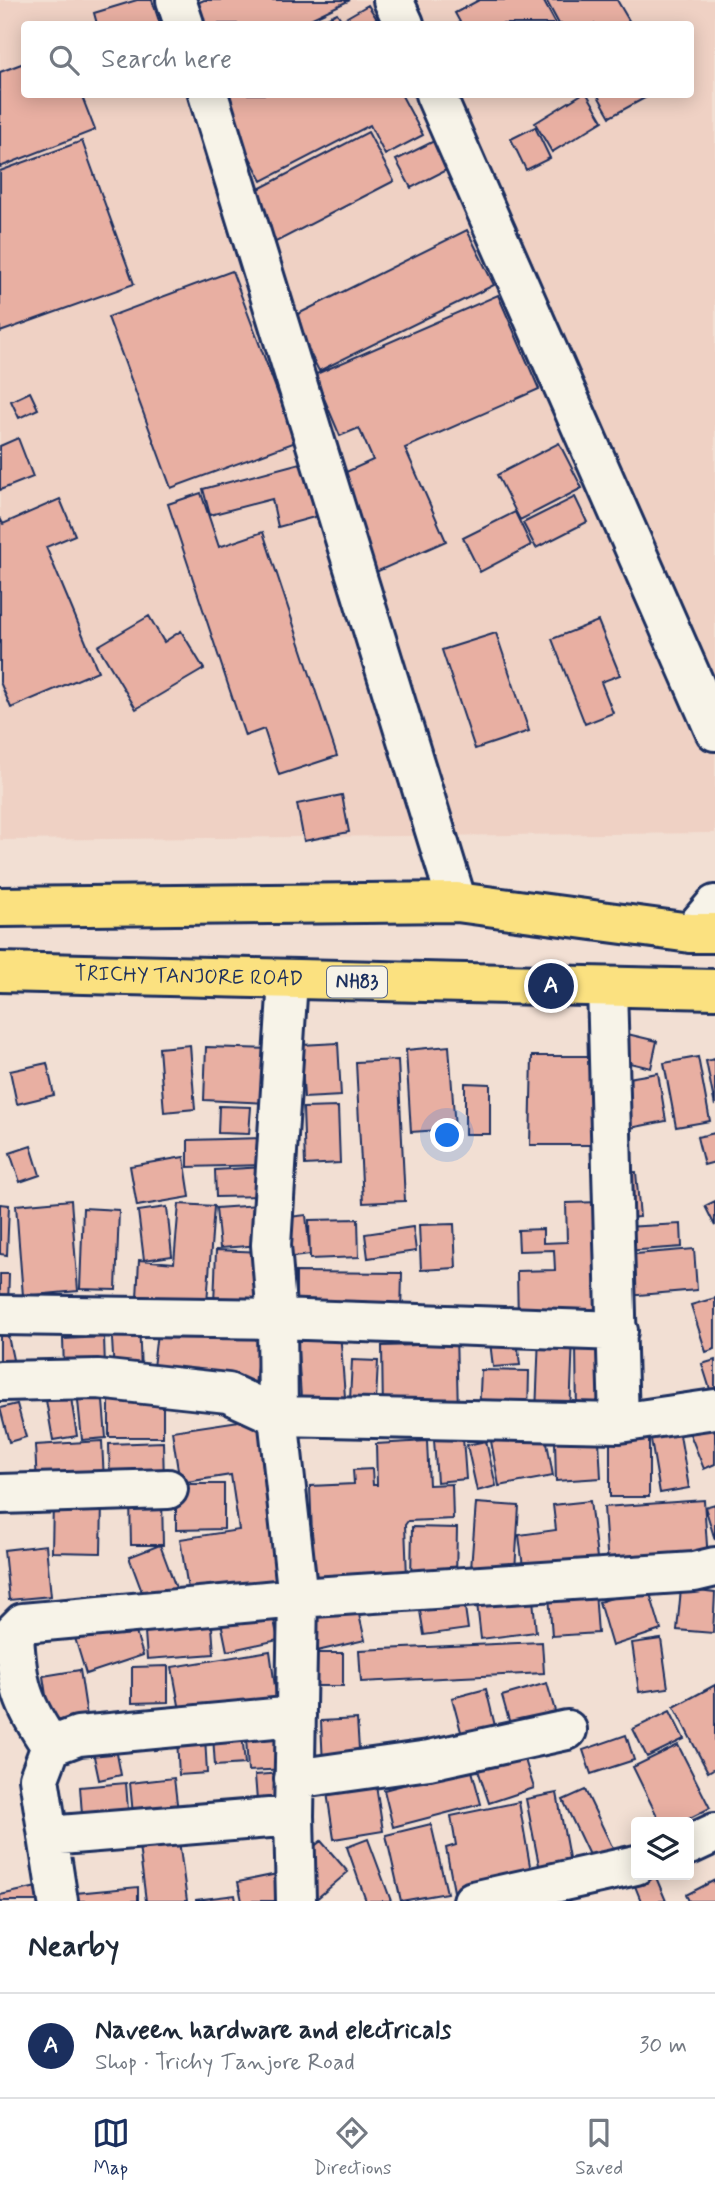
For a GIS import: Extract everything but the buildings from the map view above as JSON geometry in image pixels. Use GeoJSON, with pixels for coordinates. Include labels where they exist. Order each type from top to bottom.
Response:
{"type":"FeatureCollection","features":[{"type":"Feature","properties":{"kind":"highway"},"geometry":{"type":"LineString","coordinates":[[0,907],[457,902],[707,924]]}},
{"type":"Feature","properties":{"kind":"highway","name":"TRICHY TANJORE ROAD"},"geometry":{"type":"LineString","coordinates":[[0,972],[715,989]]}},
{"type":"Feature","properties":{"kind":"street"},"geometry":{"type":"LineString","coordinates":[[176,0],[183,21]]}},
{"type":"Feature","properties":{"kind":"street"},"geometry":{"type":"LineString","coordinates":[[393,0],[403,21]]}},
{"type":"Feature","properties":{"kind":"street"},"geometry":{"type":"LineString","coordinates":[[209,98],[457,902]]}},
{"type":"Feature","properties":{"kind":"street"},"geometry":{"type":"LineString","coordinates":[[437,98],[715,731]]}},
{"type":"Feature","properties":{"kind":"street"},"geometry":{"type":"LineString","coordinates":[[288,980],[271,1245],[277,1319],[278,1416],[298,1598],[294,1779],[296,1901]]}},
{"type":"Feature","properties":{"kind":"street"},"geometry":{"type":"LineString","coordinates":[[607,987],[619,1423]]}},
{"type":"Feature","properties":{"kind":"street"},"geometry":{"type":"LineString","coordinates":[[0,1315],[277,1319],[618,1331]]}},
{"type":"Feature","properties":{"kind":"street"},"geometry":{"type":"LineString","coordinates":[[0,1381],[98,1379],[228,1393],[278,1416],[619,1423],[715,1409]]}},
{"type":"Feature","properties":{"kind":"street"},"geometry":{"type":"LineString","coordinates":[[0,1494],[168,1489]]}},
{"type":"Feature","properties":{"kind":"street"},"geometry":{"type":"LineString","coordinates":[[51,1746],[29,1710],[16,1675],[14,1632],[23,1623],[298,1598],[694,1572],[715,1567]]}},
{"type":"Feature","properties":{"kind":"street"},"geometry":{"type":"LineString","coordinates":[[58,1901],[39,1778],[51,1746],[78,1736],[296,1716]]}},
{"type":"Feature","properties":{"kind":"street"},"geometry":{"type":"LineString","coordinates":[[294,1779],[429,1760],[568,1730]]}},
{"type":"Feature","properties":{"kind":"street"},"geometry":{"type":"LineString","coordinates":[[48,1836],[294,1816]]}},
{"type":"Feature","properties":{"kind":"street"},"geometry":{"type":"LineString","coordinates":[[694,1842],[715,1833]]}},
{"type":"Feature","properties":{"kind":"street"},"geometry":{"type":"LineString","coordinates":[[473,1901],[631,1866]]}},
{"type":"Feature","properties":{"kind":"shaded area"},"geometry":{"type":"Polygon","coordinates":[[[0,0],[715,0],[715,833],[0,840],[0,0]]]}},
{"type":"Feature","properties":{"kind":"place","name":"Naveen hardware and electricals"},"geometry":{"type":"Point","coordinates":[551,986]}}]}
